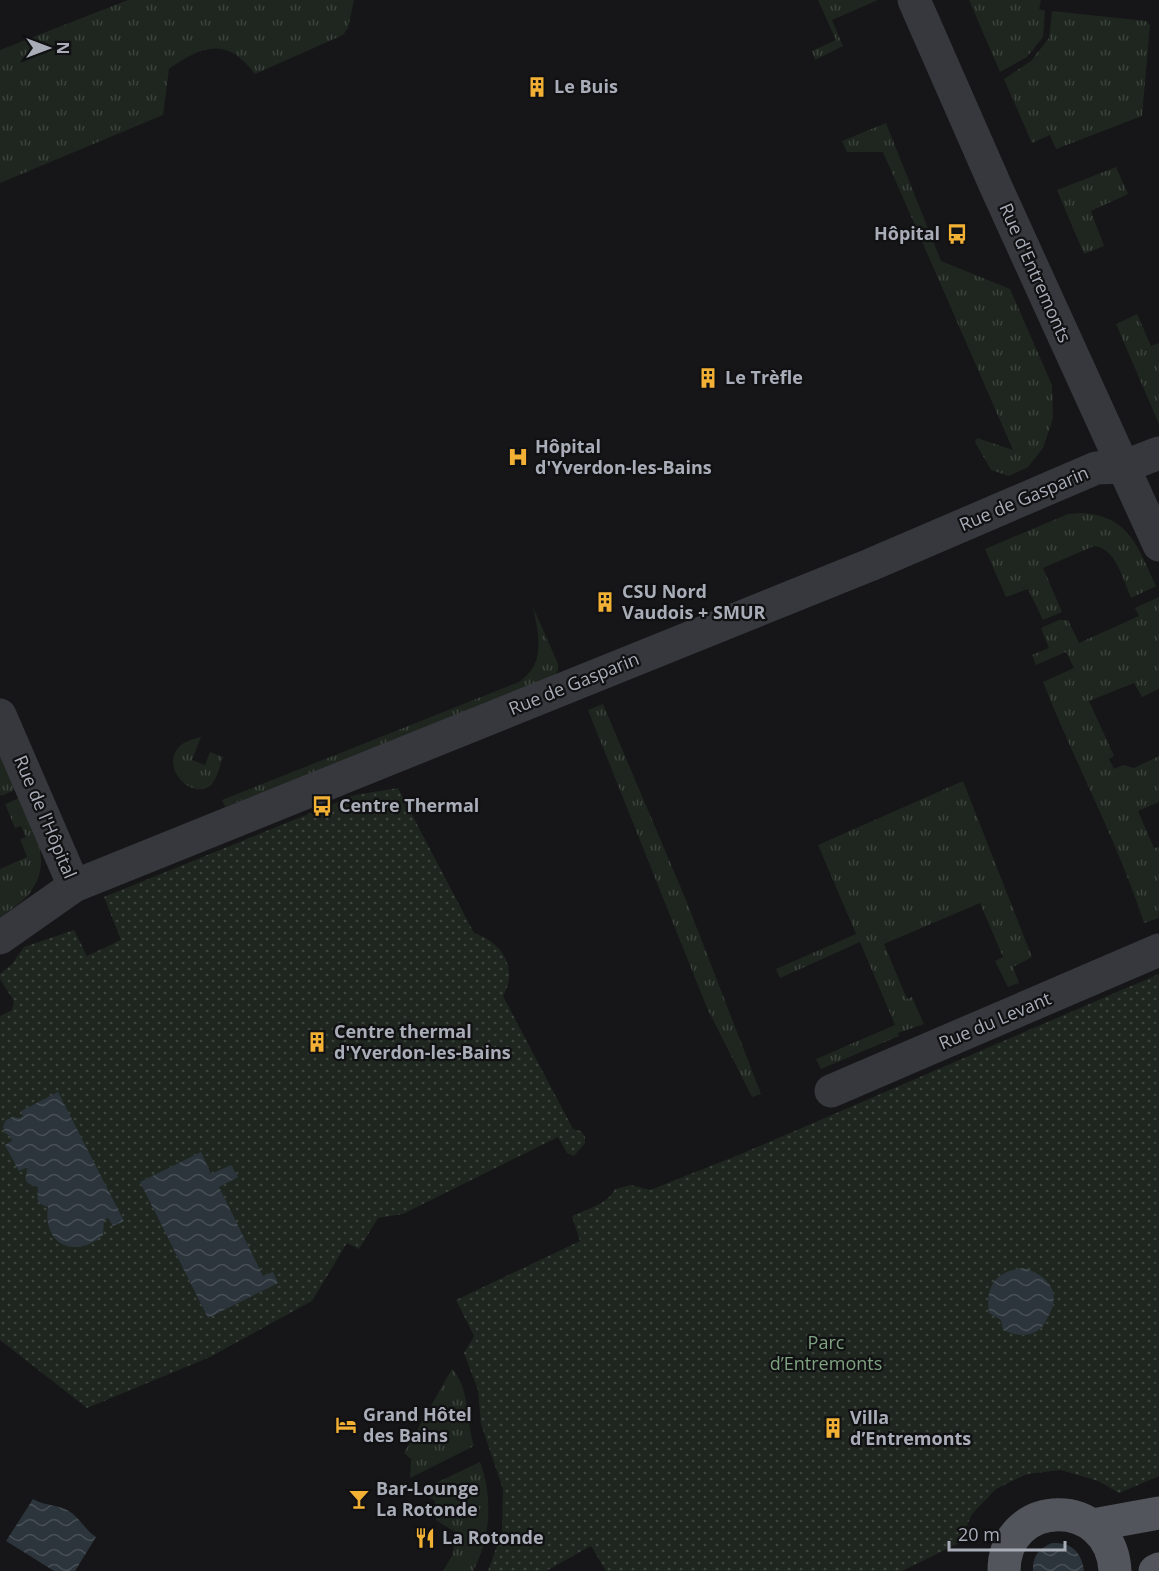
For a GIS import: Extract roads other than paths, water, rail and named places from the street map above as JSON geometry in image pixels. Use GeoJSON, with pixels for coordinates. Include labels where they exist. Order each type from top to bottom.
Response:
{"type":"FeatureCollection","features":[{"type":"Feature","properties":{"kind":"main road"},"geometry":{"type":"LineString","coordinates":[[1093,1526],[1159,1513]]}},
{"type":"Feature","properties":{"kind":"main road"},"geometry":{"type":"LineString","coordinates":[[997,1565],[1014,1536],[1027,1524],[1043,1516],[1060,1514],[1078,1517],[1093,1526],[1105,1538],[1112,1553],[1115,1571]]}},
{"type":"Feature","properties":{"kind":"main road"},"geometry":{"type":"LineString","coordinates":[[1155,1571],[1159,1569]]}},
{"type":"Feature","properties":{"kind":"street","name":"Rue d'Entremonts"},"geometry":{"type":"LineString","coordinates":[[914,0],[996,187],[1159,545]]}},
{"type":"Feature","properties":{"kind":"street","name":"Rue de Gasparin"},"geometry":{"type":"LineString","coordinates":[[0,938],[74,886],[870,565],[1096,468],[1123,467],[1159,453]]}},
{"type":"Feature","properties":{"kind":"street","name":"Rue de l'Hôpital"},"geometry":{"type":"LineString","coordinates":[[0,715],[74,886]]}},
{"type":"Feature","properties":{"kind":"street","name":"Rue du Levant"},"geometry":{"type":"LineString","coordinates":[[831,1091],[1159,950]]}},
{"type":"Feature","properties":{"kind":"water"},"geometry":{"type":"Polygon","coordinates":[[[58,1092],[124,1221],[113,1226],[108,1218],[104,1220],[103,1235],[82,1246],[72,1247],[55,1239],[47,1220],[48,1207],[39,1202],[38,1187],[29,1184],[26,1180],[28,1167],[19,1171],[5,1145],[12,1141],[5,1133],[3,1126],[6,1120],[12,1117],[20,1118],[23,1116],[21,1111],[58,1092]]]}},
{"type":"Feature","properties":{"kind":"water"},"geometry":{"type":"Polygon","coordinates":[[[201,1152],[211,1174],[231,1165],[238,1177],[219,1187],[263,1276],[273,1272],[278,1283],[208,1318],[140,1182],[201,1152]]]}},
{"type":"Feature","properties":{"kind":"water"},"geometry":{"type":"Polygon","coordinates":[[[1023,1268],[1045,1279],[1050,1285],[1054,1299],[1053,1307],[1043,1326],[1038,1331],[1023,1335],[1003,1330],[1001,1320],[989,1313],[988,1303],[991,1288],[999,1276],[1023,1268]]]}},
{"type":"Feature","properties":{"kind":"water"},"geometry":{"type":"Polygon","coordinates":[[[33,1499],[69,1511],[96,1537],[75,1571],[54,1571],[6,1541],[33,1499]]]}},
{"type":"Feature","properties":{"kind":"water"},"geometry":{"type":"Polygon","coordinates":[[[1052,1543],[1070,1546],[1081,1558],[1084,1571],[1033,1571],[1037,1554],[1052,1543]]]}},
{"type":"Feature","properties":{"kind":"place","name":"Le Buis"},"geometry":{"type":"Point","coordinates":[537,87]}},
{"type":"Feature","properties":{"kind":"place","name":"Hôpital"},"geometry":{"type":"Point","coordinates":[957,234]}},
{"type":"Feature","properties":{"kind":"place","name":"Le Trèfle"},"geometry":{"type":"Point","coordinates":[708,378]}},
{"type":"Feature","properties":{"kind":"place","name":"Hôpital d'Yverdon-les-Bains"},"geometry":{"type":"Point","coordinates":[518,457]}},
{"type":"Feature","properties":{"kind":"place","name":"CSU Nord Vaudois + SMUR"},"geometry":{"type":"Point","coordinates":[605,602]}},
{"type":"Feature","properties":{"kind":"place","name":"Centre Thermal"},"geometry":{"type":"Point","coordinates":[322,806]}},
{"type":"Feature","properties":{"kind":"place","name":"Centre thermal d'Yverdon-les-Bains"},"geometry":{"type":"Point","coordinates":[317,1042]}},
{"type":"Feature","properties":{"kind":"place","name":"Grand Hôtel des Bains"},"geometry":{"type":"Point","coordinates":[346,1425]}},
{"type":"Feature","properties":{"kind":"place","name":"Villa d’Entremonts"},"geometry":{"type":"Point","coordinates":[833,1428]}},
{"type":"Feature","properties":{"kind":"place","name":"Bar-Lounge La Rotonde"},"geometry":{"type":"Point","coordinates":[359,1499]}},
{"type":"Feature","properties":{"kind":"place","name":"La Rotonde"},"geometry":{"type":"Point","coordinates":[425,1538]}},
{"type":"Feature","properties":{"kind":"park label","name":"Parc d’Entremonts"},"geometry":{"type":"Point","coordinates":[826,1353]}}]}
